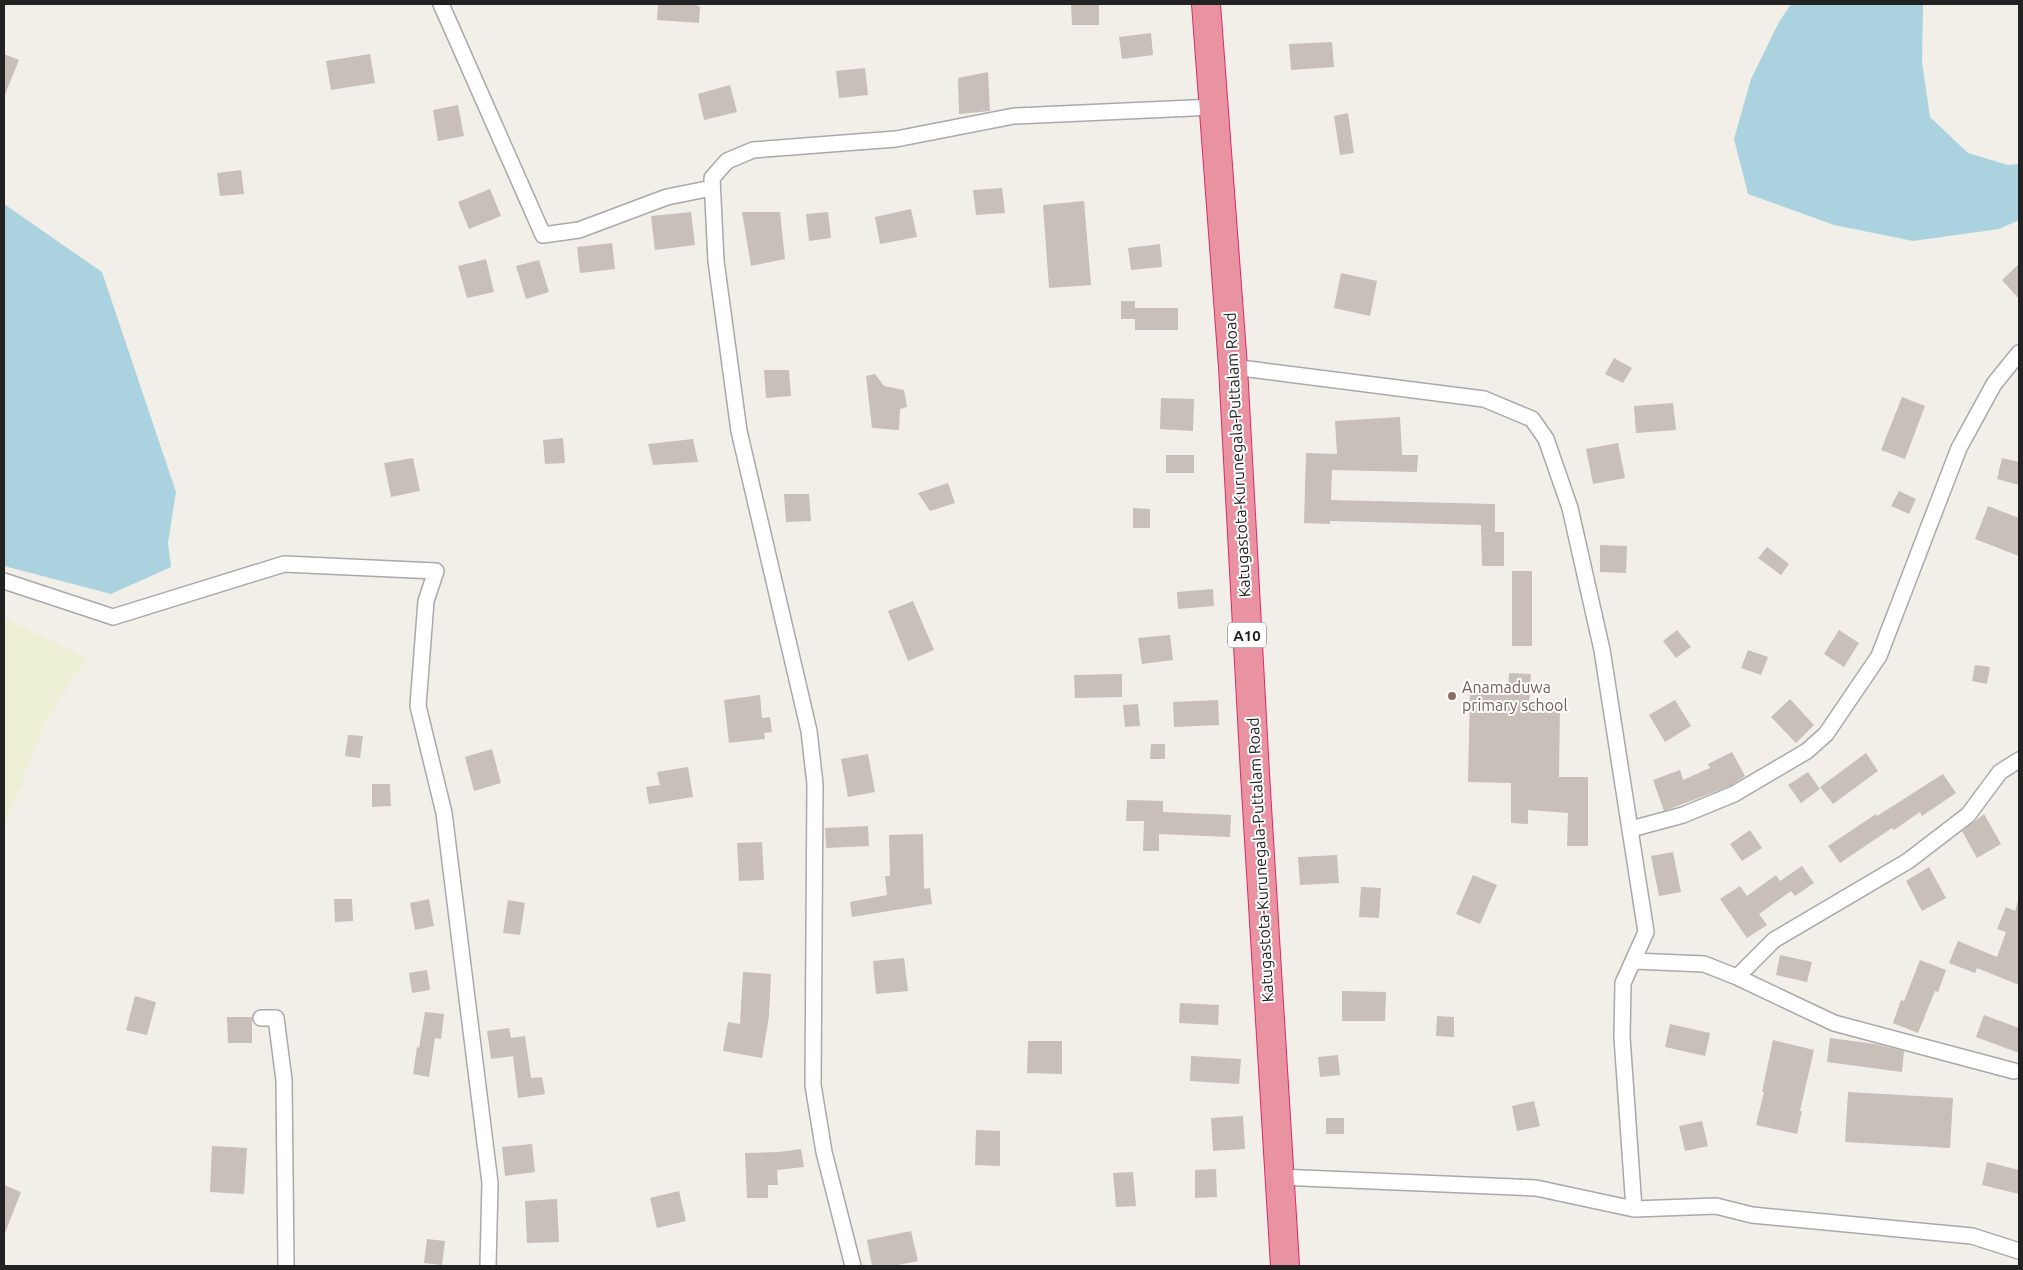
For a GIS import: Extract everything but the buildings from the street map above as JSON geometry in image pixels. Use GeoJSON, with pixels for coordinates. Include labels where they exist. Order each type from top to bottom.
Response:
{"type":"FeatureCollection","features":[{"type":"Feature","properties":{"kind":"highway","name":"Katugastota-Kurunegala-Puttalam Road"},"geometry":{"type":"LineString","coordinates":[[1206,4],[1233,367],[1255,774],[1285,1266]]}},
{"type":"Feature","properties":{"kind":"street"},"geometry":{"type":"LineString","coordinates":[[441,4],[543,235],[579,230],[667,197],[712,188]]}},
{"type":"Feature","properties":{"kind":"street"},"geometry":{"type":"LineString","coordinates":[[854,1266],[824,1152],[813,1085],[815,784],[809,731],[739,431],[716,261],[712,178],[727,161],[753,150],[896,139],[1014,116],[1214,107]]}},
{"type":"Feature","properties":{"kind":"street"},"geometry":{"type":"LineString","coordinates":[[1631,829],[1684,816],[1734,794],[1807,751],[1826,734],[1879,656],[1959,448],[1994,384],[2019,353]]}},
{"type":"Feature","properties":{"kind":"street"},"geometry":{"type":"LineString","coordinates":[[1233,367],[1484,399],[1532,419],[1546,440],[1570,508],[1602,650],[1646,932],[1623,983],[1622,1037],[1634,1209]]}},
{"type":"Feature","properties":{"kind":"street"},"geometry":{"type":"LineString","coordinates":[[4,581],[113,617],[284,564],[436,571],[426,601],[418,706],[446,823],[490,1183],[488,1266]]}},
{"type":"Feature","properties":{"kind":"street"},"geometry":{"type":"LineString","coordinates":[[1737,977],[1774,940],[1908,860],[1968,815],[2000,772],[2019,760]]}},
{"type":"Feature","properties":{"kind":"street"},"geometry":{"type":"LineString","coordinates":[[1634,961],[1704,964],[1737,977],[1834,1023],[2014,1071]]}},
{"type":"Feature","properties":{"kind":"street"},"geometry":{"type":"LineString","coordinates":[[261,1018],[276,1018],[284,1080],[286,1266]]}},
{"type":"Feature","properties":{"kind":"street"},"geometry":{"type":"LineString","coordinates":[[1279,1177],[1536,1188],[1634,1209],[1716,1206],[1752,1215],[1972,1236],[2019,1251]]}},
{"type":"Feature","properties":{"kind":"green space"},"geometry":{"type":"Polygon","coordinates":[[[4,618],[86,658],[46,720],[4,827],[4,618]]]}},
{"type":"Feature","properties":{"kind":"water"},"geometry":{"type":"Polygon","coordinates":[[[1791,4],[1923,4],[1922,62],[1930,117],[1968,153],[2008,165],[2019,164],[2019,220],[1999,229],[1913,241],[1834,225],[1748,194],[1734,139],[1751,79],[1779,22],[1791,4]]]}},
{"type":"Feature","properties":{"kind":"water"},"geometry":{"type":"Polygon","coordinates":[[[4,204],[102,272],[176,492],[168,543],[171,567],[111,594],[4,566],[4,204]]]}},
{"type":"Feature","properties":{"kind":"place","name":"Anamaduwa primary school"},"geometry":{"type":"Point","coordinates":[1452,696]}}]}
